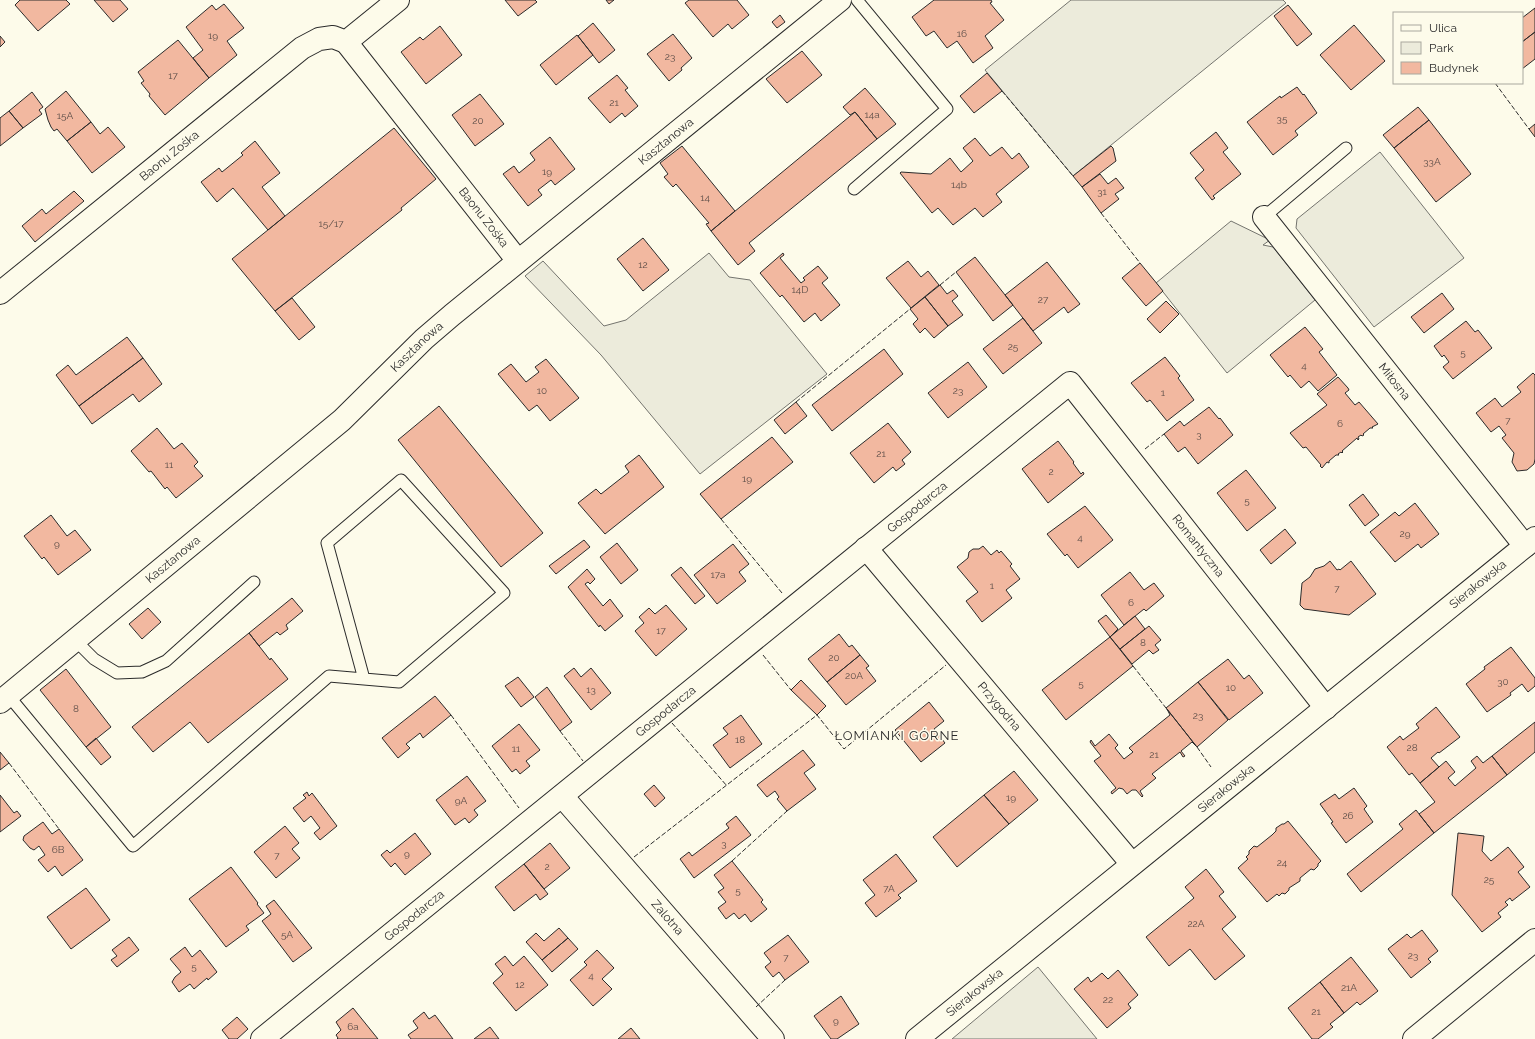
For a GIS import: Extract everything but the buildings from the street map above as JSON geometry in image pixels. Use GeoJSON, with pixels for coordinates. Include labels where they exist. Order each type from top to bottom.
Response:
{"type":"FeatureCollection","features":[{"type":"Feature","properties":{"kind":"street"},"geometry":{"type":"LineString","coordinates":[[346,42],[398,0]]}},
{"type":"Feature","properties":{"kind":"street","name":"Kasztanowa"},"geometry":{"type":"LineString","coordinates":[[4,699],[342,420],[424,339],[840,0]]}},
{"type":"Feature","properties":{"kind":"street","name":"Baonu Zośka"},"geometry":{"type":"LineString","coordinates":[[0,293],[302,48],[319,39],[333,37],[346,42],[518,261]]}},
{"type":"Feature","properties":{"kind":"street","name":"Miłosna"},"geometry":{"type":"LineString","coordinates":[[1264,217],[1530,542]]}},
{"type":"Feature","properties":{"kind":"street","name":"Gospodarcza"},"geometry":{"type":"LineString","coordinates":[[262,1039],[1070,383]]}},
{"type":"Feature","properties":{"kind":"street","name":"Romantyczna"},"geometry":{"type":"LineString","coordinates":[[1070,383],[1326,708]]}},
{"type":"Feature","properties":{"kind":"street","name":"Sierakowska"},"geometry":{"type":"LineString","coordinates":[[917,1039],[1530,542]]}},
{"type":"Feature","properties":{"kind":"street","name":"Przygodna"},"geometry":{"type":"LineString","coordinates":[[866,548],[1132,864]]}},
{"type":"Feature","properties":{"kind":"street","name":"Zalotna"},"geometry":{"type":"LineString","coordinates":[[562,796],[773,1039]]}},
{"type":"Feature","properties":{"kind":"street"},"geometry":{"type":"LineString","coordinates":[[1414,1039],[1535,940]]}},
{"type":"Feature","properties":{"kind":"lane"},"geometry":{"type":"LineString","coordinates":[[854,189],[947,109],[857,0]]}},
{"type":"Feature","properties":{"kind":"lane"},"geometry":{"type":"LineString","coordinates":[[1264,217],[1346,148]]}},
{"type":"Feature","properties":{"kind":"lane"},"geometry":{"type":"LineString","coordinates":[[4,699],[133,846],[329,676],[364,679],[399,682],[504,593],[401,480],[327,543],[364,679]]}},
{"type":"Feature","properties":{"kind":"lane"},"geometry":{"type":"LineString","coordinates":[[75,640],[94,659],[117,673],[142,672],[166,661],[254,582]]}},
{"type":"Feature","properties":{"kind":"green space"},"geometry":{"type":"Polygon","coordinates":[[[1071,0],[1283,0],[1286,3],[1073,176],[985,70],[1071,0]]]}},
{"type":"Feature","properties":{"kind":"green space"},"geometry":{"type":"Polygon","coordinates":[[[1380,152],[1464,258],[1374,327],[1296,228],[1297,219],[1380,152]]]}},
{"type":"Feature","properties":{"kind":"green space"},"geometry":{"type":"Polygon","coordinates":[[[1231,221],[1270,240],[1263,245],[1273,247],[1315,300],[1227,373],[1156,283],[1231,221]]]}},
{"type":"Feature","properties":{"kind":"green space"},"geometry":{"type":"Polygon","coordinates":[[[709,253],[729,277],[750,280],[827,374],[700,474],[601,355],[525,276],[543,261],[604,326],[626,320],[709,253]]]}},
{"type":"Feature","properties":{"kind":"green space"},"geometry":{"type":"Polygon","coordinates":[[[1038,967],[1097,1039],[952,1039],[1038,967]]]}},
{"type":"Feature","properties":{"kind":"fence"},"geometry":{"type":"LineString","coordinates":[[1496,84],[1529,129]]}},
{"type":"Feature","properties":{"kind":"fence"},"geometry":{"type":"LineString","coordinates":[[1002,91],[1073,176]]}},
{"type":"Feature","properties":{"kind":"fence"},"geometry":{"type":"LineString","coordinates":[[1101,213],[1140,263]]}},
{"type":"Feature","properties":{"kind":"fence"},"geometry":{"type":"LineString","coordinates":[[940,285],[956,272]]}},
{"type":"Feature","properties":{"kind":"fence"},"geometry":{"type":"LineString","coordinates":[[796,402],[910,309]]}},
{"type":"Feature","properties":{"kind":"fence"},"geometry":{"type":"LineString","coordinates":[[1145,449],[1164,434]]}},
{"type":"Feature","properties":{"kind":"fence"},"geometry":{"type":"LineString","coordinates":[[721,519],[782,593]]}},
{"type":"Feature","properties":{"kind":"fence"},"geometry":{"type":"LineString","coordinates":[[763,655],[791,690]]}},
{"type":"Feature","properties":{"kind":"fence"},"geometry":{"type":"LineString","coordinates":[[634,857],[817,715],[844,749],[946,665]]}},
{"type":"Feature","properties":{"kind":"fence"},"geometry":{"type":"LineString","coordinates":[[1133,666],[1166,708]]}},
{"type":"Feature","properties":{"kind":"fence"},"geometry":{"type":"LineString","coordinates":[[451,715],[519,808]]}},
{"type":"Feature","properties":{"kind":"fence"},"geometry":{"type":"LineString","coordinates":[[672,723],[727,786]]}},
{"type":"Feature","properties":{"kind":"fence"},"geometry":{"type":"LineString","coordinates":[[560,731],[583,761]]}},
{"type":"Feature","properties":{"kind":"fence"},"geometry":{"type":"LineString","coordinates":[[1197,747],[1211,767]]}},
{"type":"Feature","properties":{"kind":"fence"},"geometry":{"type":"LineString","coordinates":[[9,763],[59,829]]}},
{"type":"Feature","properties":{"kind":"fence"},"geometry":{"type":"LineString","coordinates":[[732,861],[787,811]]}},
{"type":"Feature","properties":{"kind":"fence"},"geometry":{"type":"LineString","coordinates":[[756,1007],[785,980]]}},
{"type":"Feature","properties":{"kind":"district","name":"ŁOMIANKI GÓRNE"},"geometry":{"type":"Point","coordinates":[897,735]}}]}
